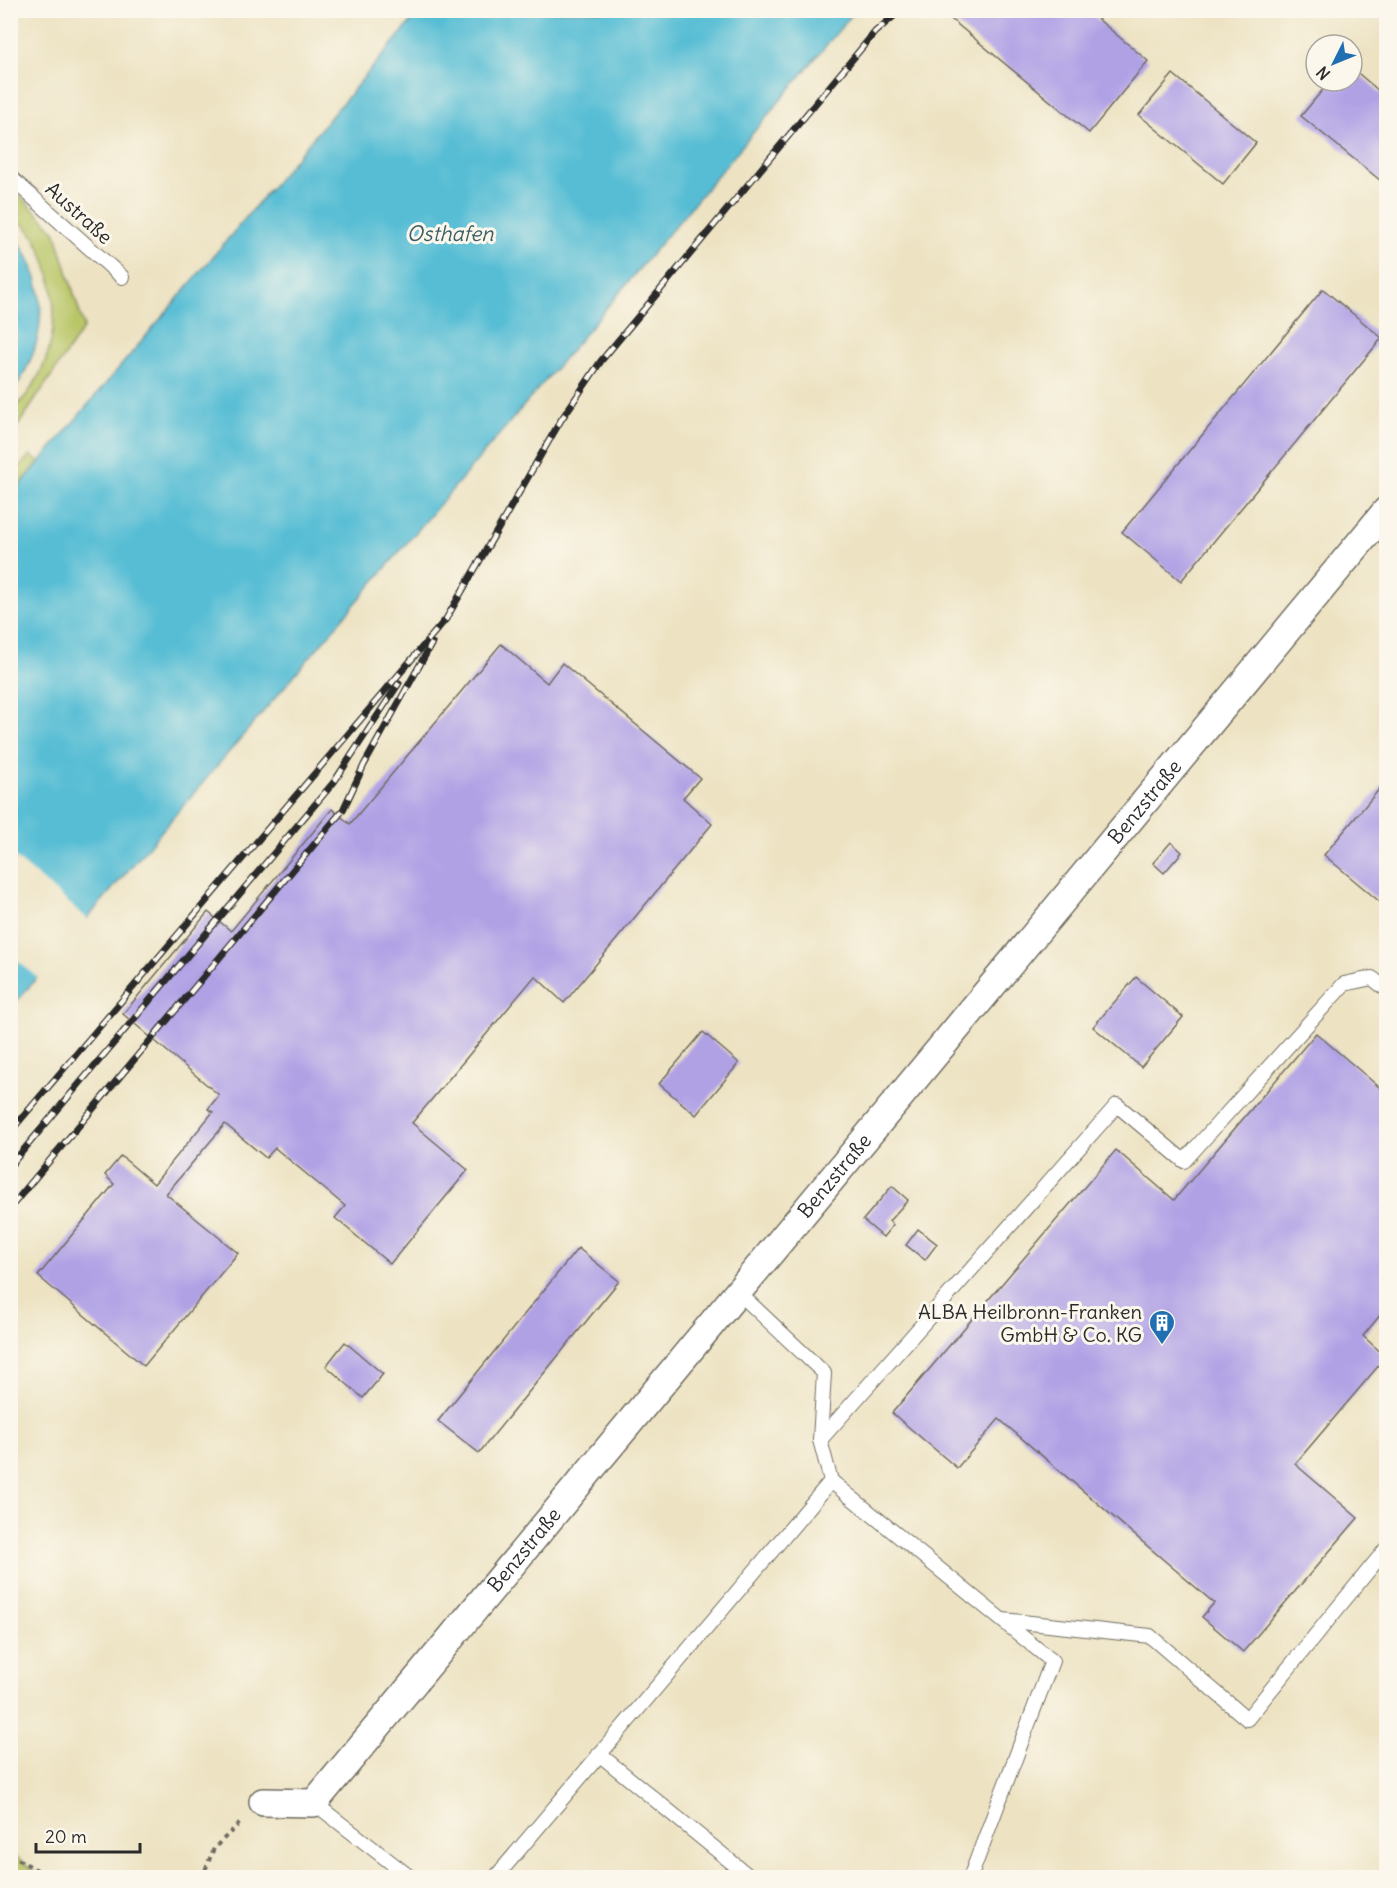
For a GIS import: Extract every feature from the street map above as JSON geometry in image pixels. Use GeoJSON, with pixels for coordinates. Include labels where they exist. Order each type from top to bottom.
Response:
{"type":"FeatureCollection","features":[{"type":"Feature","properties":{"kind":"street","name":"Benzstraße"},"geometry":{"type":"LineString","coordinates":[[314,1803],[1386,511]]}},
{"type":"Feature","properties":{"kind":"street"},"geometry":{"type":"LineString","coordinates":[[263,1802],[314,1803]]}},
{"type":"Feature","properties":{"kind":"lane","name":"Austraße"},"geometry":{"type":"LineString","coordinates":[[10,177],[122,277]]}},
{"type":"Feature","properties":{"kind":"lane"},"geometry":{"type":"LineString","coordinates":[[820,1440],[1117,1105],[1184,1161],[1344,984],[1372,978],[1386,989]]}},
{"type":"Feature","properties":{"kind":"lane"},"geometry":{"type":"LineString","coordinates":[[738,1292],[824,1373],[820,1440],[831,1481],[1052,1660],[970,1878]]}},
{"type":"Feature","properties":{"kind":"lane"},"geometry":{"type":"LineString","coordinates":[[495,1878],[831,1481]]}},
{"type":"Feature","properties":{"kind":"lane"},"geometry":{"type":"LineString","coordinates":[[1003,1620],[1150,1636],[1248,1719],[1386,1549]]}},
{"type":"Feature","properties":{"kind":"lane"},"geometry":{"type":"LineString","coordinates":[[599,1754],[751,1878]]}},
{"type":"Feature","properties":{"kind":"lane"},"geometry":{"type":"LineString","coordinates":[[314,1803],[411,1878]]}},
{"type":"Feature","properties":{"kind":"path"},"geometry":{"type":"LineString","coordinates":[[202,1878],[214,1848],[263,1802]]}},
{"type":"Feature","properties":{"kind":"path"},"geometry":{"type":"LineString","coordinates":[[10,1855],[52,1878]]}},
{"type":"Feature","properties":{"kind":"green space"},"geometry":{"type":"Polygon","coordinates":[[[11,187],[55,231],[84,327],[11,436],[11,411],[27,394],[40,374],[48,352],[53,329],[54,305],[51,281],[34,237],[11,214],[11,187]]]}},
{"type":"Feature","properties":{"kind":"green space"},"geometry":{"type":"Polygon","coordinates":[[[30,455],[39,462],[11,496],[11,476],[30,455]]]}},
{"type":"Feature","properties":{"kind":"green space"},"geometry":{"type":"Polygon","coordinates":[[[11,1853],[42,1877],[11,1877],[11,1853]]]}},
{"type":"Feature","properties":{"kind":"water","name":"Osthafen"},"geometry":{"type":"Polygon","coordinates":[[[420,11],[855,11],[578,342],[11,1008],[11,496],[420,11]]]}},
{"type":"Feature","properties":{"kind":"water"},"geometry":{"type":"Polygon","coordinates":[[[11,231],[34,271],[41,312],[39,333],[33,354],[11,394],[11,231]]]}},
{"type":"Feature","properties":{"kind":"pier"},"geometry":{"type":"Polygon","coordinates":[[[11,854],[89,920],[39,979],[11,955],[11,854]]]}},
{"type":"Feature","properties":{"kind":"building"},"geometry":{"type":"Polygon","coordinates":[[[950,10],[1087,10],[1148,61],[1089,133],[946,15],[950,10]]]}},
{"type":"Feature","properties":{"kind":"building"},"geometry":{"type":"Polygon","coordinates":[[[1173,74],[1256,143],[1223,184],[1139,115],[1173,74]]]}},
{"type":"Feature","properties":{"kind":"building"},"geometry":{"type":"Polygon","coordinates":[[[1364,78],[1386,97],[1386,185],[1301,116],[1320,93],[1364,93],[1364,78]]]}},
{"type":"Feature","properties":{"kind":"building"},"geometry":{"type":"Polygon","coordinates":[[[1323,289],[1382,338],[1181,581],[1122,532],[1323,289]]]}},
{"type":"Feature","properties":{"kind":"building"},"geometry":{"type":"Polygon","coordinates":[[[501,644],[547,683],[562,663],[700,778],[683,798],[712,824],[564,1003],[535,976],[412,1123],[468,1170],[390,1264],[335,1218],[345,1206],[275,1148],[266,1158],[225,1124],[166,1194],[238,1253],[144,1366],[38,1276],[114,1184],[105,1175],[121,1156],[154,1184],[213,1112],[208,1109],[219,1095],[123,1014],[208,912],[231,931],[332,809],[350,824],[501,644]]]}},
{"type":"Feature","properties":{"kind":"building"},"geometry":{"type":"Polygon","coordinates":[[[1386,781],[1386,907],[1324,855],[1386,781]]]}},
{"type":"Feature","properties":{"kind":"building"},"geometry":{"type":"Polygon","coordinates":[[[1171,842],[1182,852],[1164,873],[1153,863],[1171,842]]]}},
{"type":"Feature","properties":{"kind":"building"},"geometry":{"type":"Polygon","coordinates":[[[1136,977],[1183,1017],[1141,1067],[1093,1027],[1136,977]]]}},
{"type":"Feature","properties":{"kind":"building"},"geometry":{"type":"Polygon","coordinates":[[[703,1032],[739,1063],[696,1115],[659,1084],[703,1032]]]}},
{"type":"Feature","properties":{"kind":"building","name":"ALBA Heilbronn-Franken GmbH & Co. KG"},"geometry":{"type":"Polygon","coordinates":[[[1316,1033],[1386,1093],[1386,1308],[1363,1336],[1386,1357],[1295,1464],[1358,1518],[1243,1652],[1202,1617],[1214,1603],[999,1419],[957,1468],[892,1413],[1116,1150],[1174,1200],[1316,1033]]]}},
{"type":"Feature","properties":{"kind":"building"},"geometry":{"type":"Polygon","coordinates":[[[892,1186],[908,1200],[889,1221],[893,1225],[883,1237],[863,1220],[892,1186]]]}},
{"type":"Feature","properties":{"kind":"building"},"geometry":{"type":"Polygon","coordinates":[[[918,1229],[937,1244],[925,1260],[906,1245],[918,1229]]]}},
{"type":"Feature","properties":{"kind":"building"},"geometry":{"type":"Polygon","coordinates":[[[578,1248],[619,1281],[479,1453],[438,1421],[578,1248]]]}},
{"type":"Feature","properties":{"kind":"building"},"geometry":{"type":"Polygon","coordinates":[[[345,1342],[383,1374],[363,1398],[326,1366],[345,1342]]]}},
{"type":"Feature","properties":{"kind":"railway"},"geometry":{"type":"LineString","coordinates":[[10,1132],[446,619],[561,420],[601,361],[875,32],[901,10]]}},
{"type":"Feature","properties":{"kind":"railway"},"geometry":{"type":"LineString","coordinates":[[10,1208],[343,810],[364,765],[432,643]]}},
{"type":"Feature","properties":{"kind":"railway"},"geometry":{"type":"LineString","coordinates":[[10,1166],[334,782],[399,683]]}},
{"type":"Feature","properties":{"kind":"place","name":"ALBA Heilbronn-Franken GmbH & Co. KG"},"geometry":{"type":"Point","coordinates":[1162,1346]}}]}
